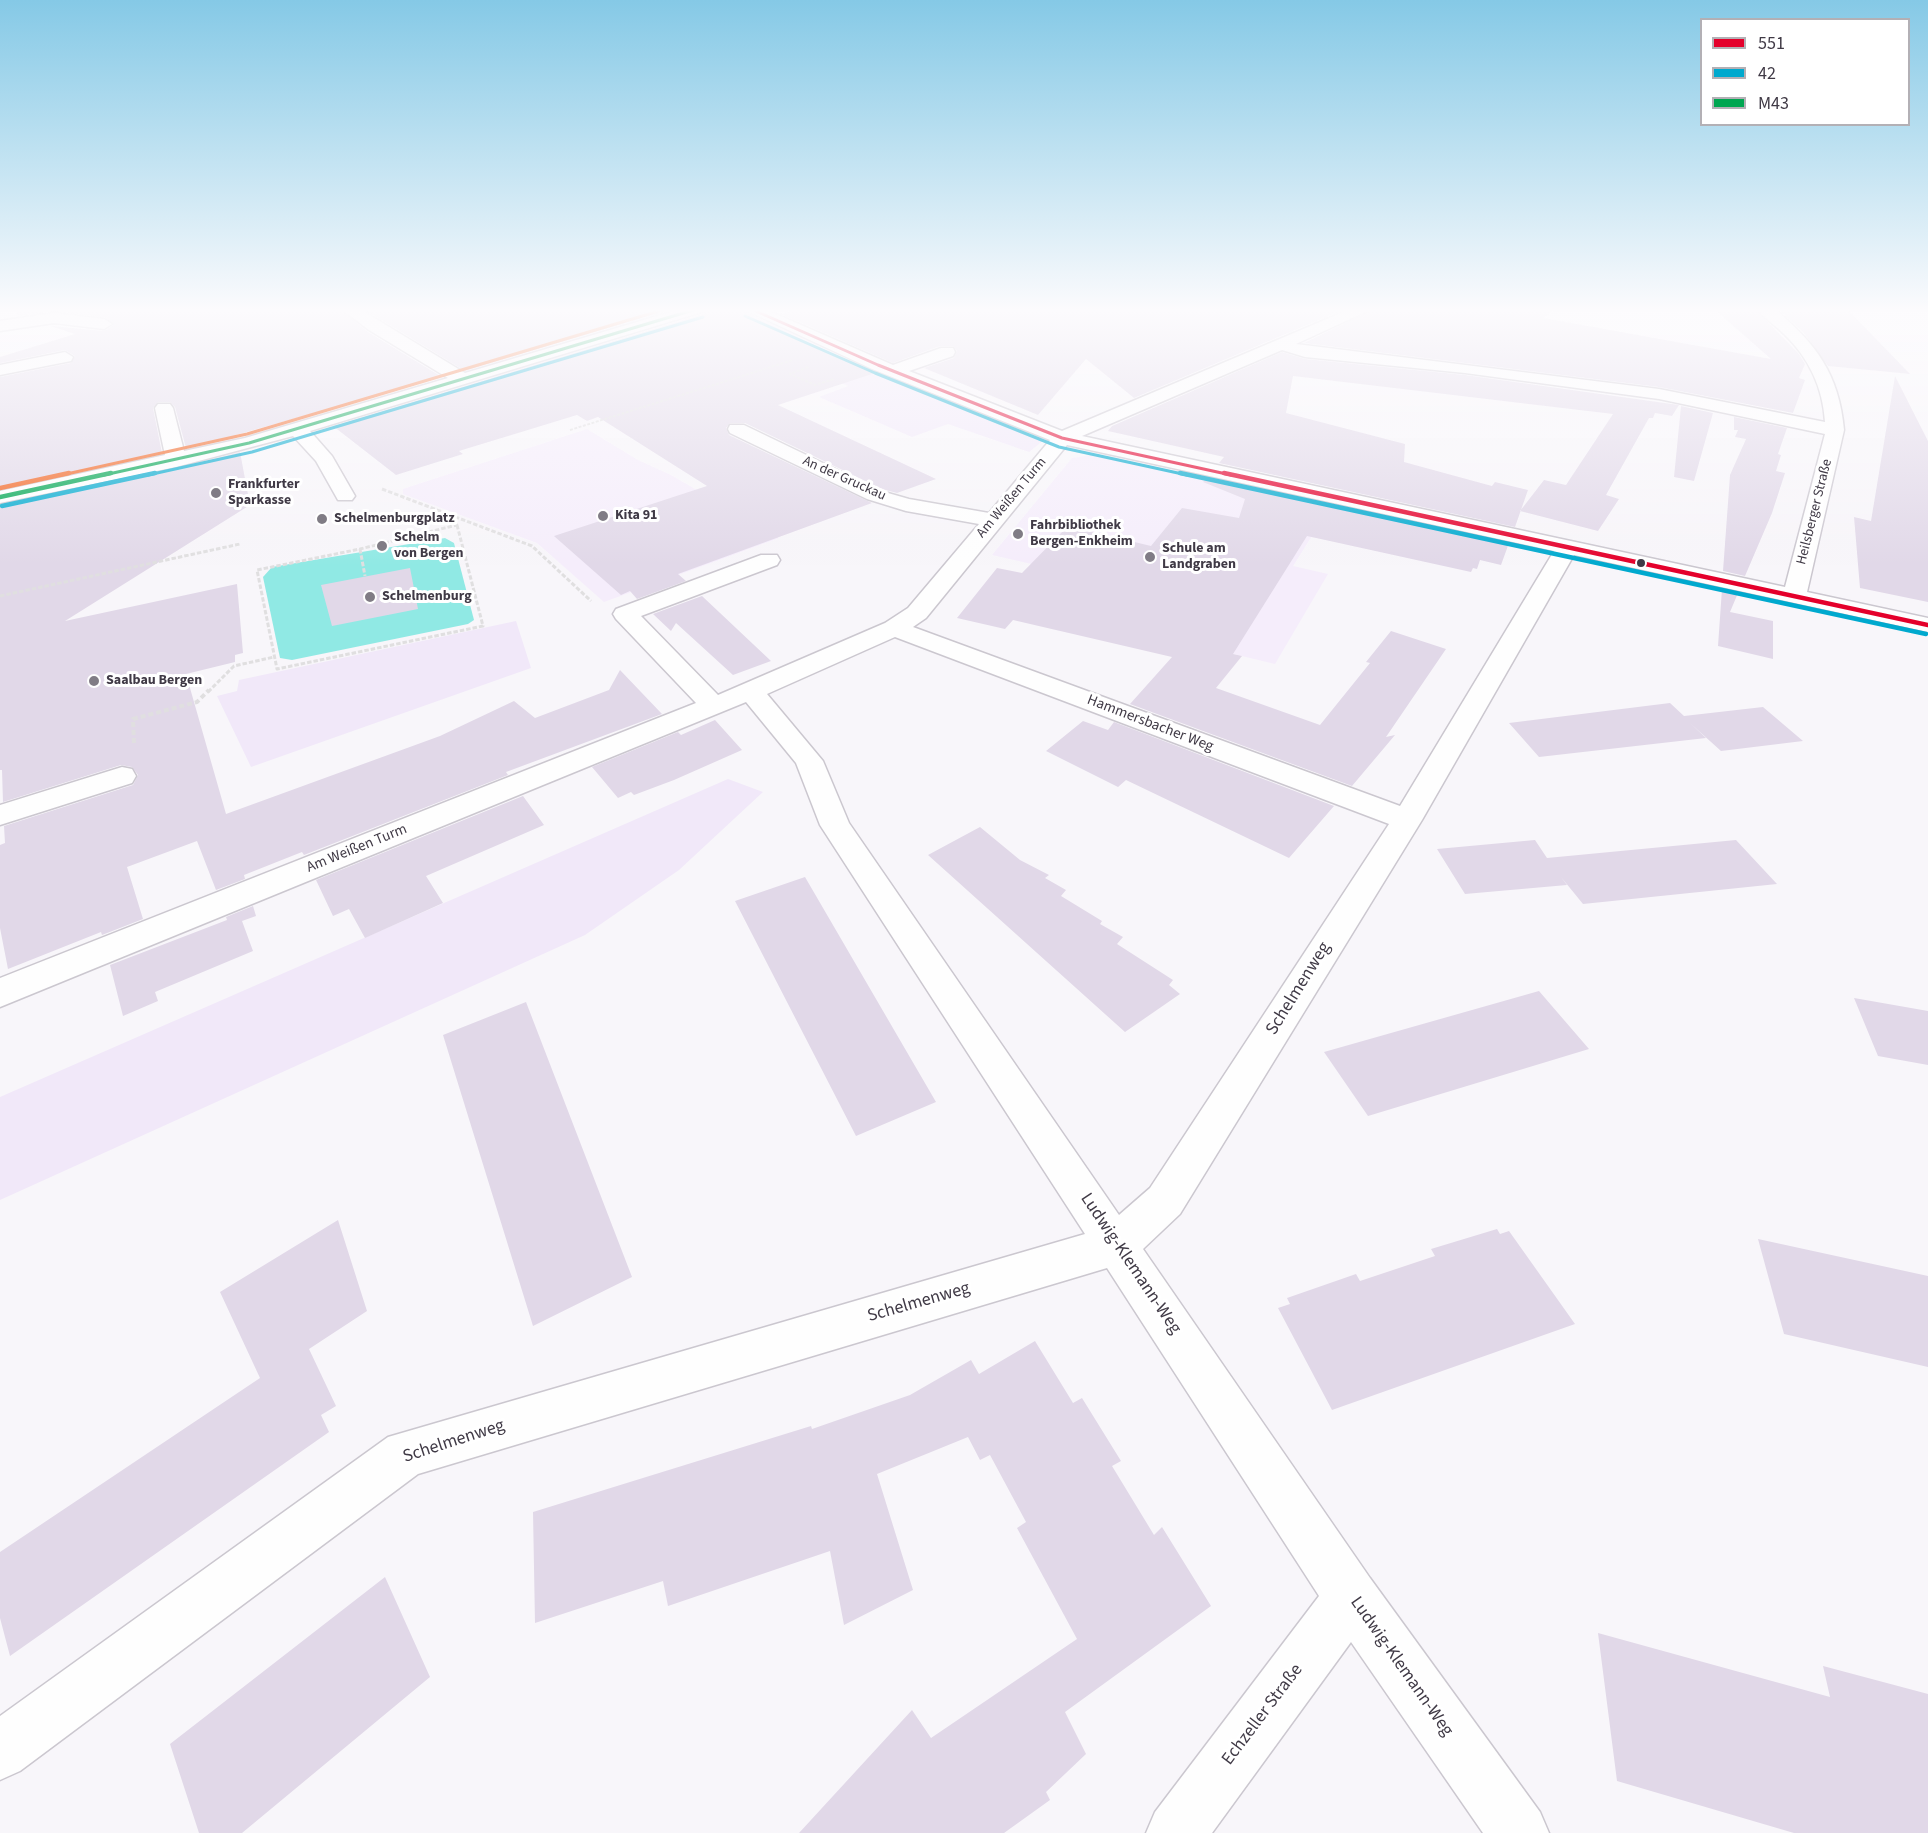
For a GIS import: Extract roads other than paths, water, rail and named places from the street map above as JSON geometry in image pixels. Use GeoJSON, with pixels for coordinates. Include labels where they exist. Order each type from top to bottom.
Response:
{"type":"FeatureCollection","features":[{"type":"Feature","properties":{"kind":"street"},"geometry":{"type":"LineString","coordinates":[[0,497],[176,461],[418,394]]}},
{"type":"Feature","properties":{"kind":"street"},"geometry":{"type":"LineString","coordinates":[[950,394],[1062,438],[1794,598],[1928,625]]}},
{"type":"Feature","properties":{"kind":"street","name":"Am Weißen Turm"},"geometry":{"type":"LineString","coordinates":[[0,993],[733,698],[894,628],[917,613],[1062,438],[1165,394]]}},
{"type":"Feature","properties":{"kind":"street"},"geometry":{"type":"LineString","coordinates":[[1656,394],[1835,430]]}},
{"type":"Feature","properties":{"kind":"street","name":"Heilsberger Straße"},"geometry":{"type":"LineString","coordinates":[[1794,598],[1835,430],[1835,417],[1829,394]]}},
{"type":"Feature","properties":{"kind":"street"},"geometry":{"type":"LineString","coordinates":[[164,408],[176,461]]}},
{"type":"Feature","properties":{"kind":"street"},"geometry":{"type":"LineString","coordinates":[[297,429],[309,439],[335,475],[345,496]]}},
{"type":"Feature","properties":{"kind":"street","name":"An der Gruckau"},"geometry":{"type":"LineString","coordinates":[[737,429],[874,495],[906,505],[992,520]]}},
{"type":"Feature","properties":{"kind":"street","name":"Schelmenweg"},"geometry":{"type":"LineString","coordinates":[[0,1752],[405,1454],[1117,1245],[1165,1202],[1407,820],[1567,548]]}},
{"type":"Feature","properties":{"kind":"street"},"geometry":{"type":"LineString","coordinates":[[733,698],[625,614],[769,560]]}},
{"type":"Feature","properties":{"kind":"street","name":"Hammersbacher Weg"},"geometry":{"type":"LineString","coordinates":[[894,628],[1407,820]]}},
{"type":"Feature","properties":{"kind":"street","name":"Ludwig-Klemann-Weg"},"geometry":{"type":"LineString","coordinates":[[733,698],[809,761],[835,825],[1351,1597],[1519,1833]]}},
{"type":"Feature","properties":{"kind":"street"},"geometry":{"type":"LineString","coordinates":[[0,815],[122,776]]}},
{"type":"Feature","properties":{"kind":"street","name":"Echzeller Straße"},"geometry":{"type":"LineString","coordinates":[[1176,1833],[1351,1597]]}},
{"type":"Feature","properties":{"kind":"water"},"geometry":{"type":"Polygon","coordinates":[[[445,538],[454,543],[474,620],[468,624],[292,660],[280,658],[263,577],[272,567],[445,538]]]}},
{"type":"Feature","properties":{"kind":"place","name":"Frankfurter Sparkasse"},"geometry":{"type":"Point","coordinates":[216,493]}},
{"type":"Feature","properties":{"kind":"place","name":"Kita 91"},"geometry":{"type":"Point","coordinates":[603,516]}},
{"type":"Feature","properties":{"kind":"place","name":"Schelmenburgplatz"},"geometry":{"type":"Point","coordinates":[322,519]}},
{"type":"Feature","properties":{"kind":"place","name":"Fahrbibliothek Bergen-Enkheim"},"geometry":{"type":"Point","coordinates":[1018,534]}},
{"type":"Feature","properties":{"kind":"place","name":"Schelm von Bergen"},"geometry":{"type":"Point","coordinates":[382,546]}},
{"type":"Feature","properties":{"kind":"place","name":"Schule am Landgraben"},"geometry":{"type":"Point","coordinates":[1150,557]}},
{"type":"Feature","properties":{"kind":"place","name":"Schelmenburg"},"geometry":{"type":"Point","coordinates":[370,597]}},
{"type":"Feature","properties":{"kind":"place","name":"Saalbau Bergen"},"geometry":{"type":"Point","coordinates":[94,681]}}]}
